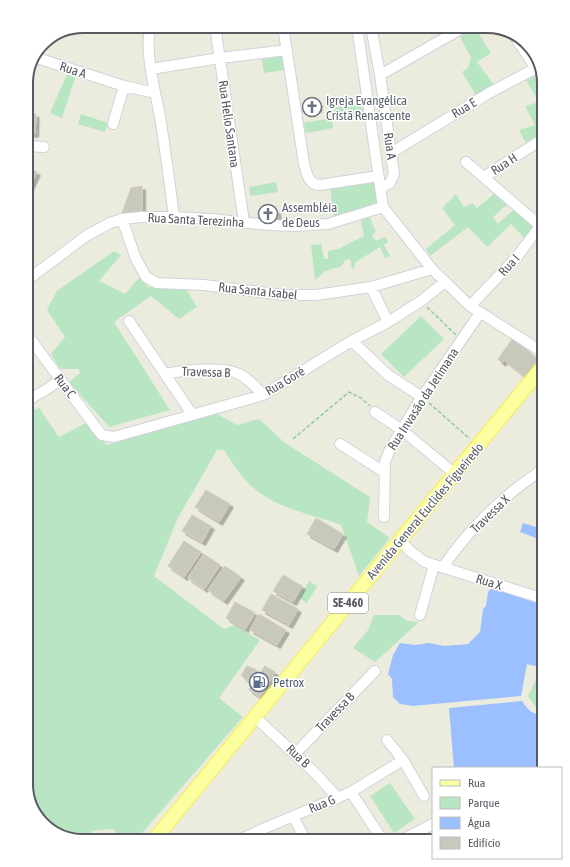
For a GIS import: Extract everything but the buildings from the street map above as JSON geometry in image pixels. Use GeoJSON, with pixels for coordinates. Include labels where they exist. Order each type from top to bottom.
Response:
{"type":"FeatureCollection","features":[{"type":"Feature","properties":{"kind":"main road","name":"Avenida General Euclides Figueiredo"},"geometry":{"type":"LineString","coordinates":[[159,834],[537,374]]}},
{"type":"Feature","properties":{"kind":"street"},"geometry":{"type":"LineString","coordinates":[[150,33],[149,42],[155,93],[161,122],[174,217]]}},
{"type":"Feature","properties":{"kind":"street","name":"Rua Helio Santana"},"geometry":{"type":"LineString","coordinates":[[216,33],[244,222]]}},
{"type":"Feature","properties":{"kind":"street"},"geometry":{"type":"LineString","coordinates":[[284,33],[304,164],[310,181],[315,185],[320,185],[378,176]]}},
{"type":"Feature","properties":{"kind":"street"},"geometry":{"type":"LineString","coordinates":[[358,33],[383,207],[432,269],[470,306],[537,349]]}},
{"type":"Feature","properties":{"kind":"street","name":"Rua A"},"geometry":{"type":"LineString","coordinates":[[372,33],[380,75],[394,174],[393,179],[389,184],[380,188]]}},
{"type":"Feature","properties":{"kind":"street"},"geometry":{"type":"LineString","coordinates":[[380,75],[454,33]]}},
{"type":"Feature","properties":{"kind":"street"},"geometry":{"type":"LineString","coordinates":[[152,69],[220,58],[287,50]]}},
{"type":"Feature","properties":{"kind":"street","name":"Rua A"},"geometry":{"type":"LineString","coordinates":[[39,59],[124,86],[155,93]]}},
{"type":"Feature","properties":{"kind":"street","name":"Rua E"},"geometry":{"type":"LineString","coordinates":[[391,153],[482,97],[535,69]]}},
{"type":"Feature","properties":{"kind":"street"},"geometry":{"type":"LineString","coordinates":[[113,124],[124,86]]}},
{"type":"Feature","properties":{"kind":"street","name":"Rua H"},"geometry":{"type":"LineString","coordinates":[[484,177],[537,143]]}},
{"type":"Feature","properties":{"kind":"street"},"geometry":{"type":"LineString","coordinates":[[33,146],[44,146]]}},
{"type":"Feature","properties":{"kind":"street"},"geometry":{"type":"LineString","coordinates":[[466,162],[537,220]]}},
{"type":"Feature","properties":{"kind":"street","name":"Rua Santa Terezinha"},"geometry":{"type":"LineString","coordinates":[[33,276],[86,236],[110,223],[122,219],[140,217],[174,217],[280,226],[328,224],[383,207]]}},
{"type":"Feature","properties":{"kind":"street","name":"Rua Santa Isabel"},"geometry":{"type":"LineString","coordinates":[[122,219],[139,264],[146,276],[157,283],[204,285],[294,296],[316,295],[371,287],[432,269]]}},
{"type":"Feature","properties":{"kind":"street","name":"Rua I"},"geometry":{"type":"LineString","coordinates":[[470,306],[516,258],[537,232]]}},
{"type":"Feature","properties":{"kind":"street","name":"Rua Goré"},"geometry":{"type":"LineString","coordinates":[[107,436],[117,436],[263,395],[352,341],[388,322],[421,301],[445,282]]}},
{"type":"Feature","properties":{"kind":"street"},"geometry":{"type":"LineString","coordinates":[[371,287],[388,322]]}},
{"type":"Feature","properties":{"kind":"street","name":"Rua Invasão da Jetimana"},"geometry":{"type":"LineString","coordinates":[[384,516],[384,472],[386,457],[422,397],[480,313]]}},
{"type":"Feature","properties":{"kind":"street"},"geometry":{"type":"LineString","coordinates":[[129,321],[192,414]]}},
{"type":"Feature","properties":{"kind":"street"},"geometry":{"type":"LineString","coordinates":[[352,341],[388,375],[422,397]]}},
{"type":"Feature","properties":{"kind":"street","name":"Rua C"},"geometry":{"type":"LineString","coordinates":[[33,343],[97,429],[102,434],[107,436]]}},
{"type":"Feature","properties":{"kind":"street","name":"Travessa B"},"geometry":{"type":"LineString","coordinates":[[165,374],[177,371],[229,370],[245,378],[263,395]]}},
{"type":"Feature","properties":{"kind":"street"},"geometry":{"type":"LineString","coordinates":[[33,397],[60,380]]}},
{"type":"Feature","properties":{"kind":"street"},"geometry":{"type":"LineString","coordinates":[[375,412],[402,430],[455,474]]}},
{"type":"Feature","properties":{"kind":"street"},"geometry":{"type":"LineString","coordinates":[[340,444],[384,472]]}},
{"type":"Feature","properties":{"kind":"street","name":"Travessa X"},"geometry":{"type":"LineString","coordinates":[[438,566],[505,498],[537,473]]}},
{"type":"Feature","properties":{"kind":"street","name":"Rua X"},"geometry":{"type":"LineString","coordinates":[[400,539],[414,554],[425,562],[537,597]]}},
{"type":"Feature","properties":{"kind":"street"},"geometry":{"type":"LineString","coordinates":[[420,615],[438,566]]}},
{"type":"Feature","properties":{"kind":"street","name":"Travessa B"},"geometry":{"type":"LineString","coordinates":[[295,754],[375,671]]}},
{"type":"Feature","properties":{"kind":"street","name":"Rua B"},"geometry":{"type":"LineString","coordinates":[[255,717],[323,780],[338,798]]}},
{"type":"Feature","properties":{"kind":"street"},"geometry":{"type":"LineString","coordinates":[[387,740],[403,760],[424,796]]}},
{"type":"Feature","properties":{"kind":"street","name":"Rua G"},"geometry":{"type":"LineString","coordinates":[[253,834],[351,792],[403,760]]}},
{"type":"Feature","properties":{"kind":"street"},"geometry":{"type":"LineString","coordinates":[[351,792],[378,834]]}},
{"type":"Feature","properties":{"kind":"street"},"geometry":{"type":"LineString","coordinates":[[293,816],[302,834]]}},
{"type":"Feature","properties":{"kind":"street"},"geometry":{"type":"LineString","coordinates":[[421,834],[432,825]]}},
{"type":"Feature","properties":{"kind":"path"},"geometry":{"type":"LineString","coordinates":[[421,301],[461,340]]}},
{"type":"Feature","properties":{"kind":"path"},"geometry":{"type":"LineString","coordinates":[[293,439],[349,392],[360,398],[375,412]]}},
{"type":"Feature","properties":{"kind":"path"},"geometry":{"type":"LineString","coordinates":[[422,397],[478,446]]}},
{"type":"Feature","properties":{"kind":"green space"},"geometry":{"type":"Polygon","coordinates":[[[464,33],[478,33],[491,53],[477,62],[494,85],[477,97],[462,72],[468,68],[471,58],[459,35],[464,33]]]}},
{"type":"Feature","properties":{"kind":"green space"},"geometry":{"type":"Polygon","coordinates":[[[284,56],[286,70],[264,73],[262,59],[284,56]]]}},
{"type":"Feature","properties":{"kind":"green space"},"geometry":{"type":"Polygon","coordinates":[[[67,74],[75,78],[62,118],[50,113],[67,74]]]}},
{"type":"Feature","properties":{"kind":"green space"},"geometry":{"type":"Polygon","coordinates":[[[536,76],[537,99],[526,80],[536,76]]]}},
{"type":"Feature","properties":{"kind":"green space"},"geometry":{"type":"Polygon","coordinates":[[[537,103],[537,136],[526,143],[519,130],[535,125],[525,106],[537,103]]]}},
{"type":"Feature","properties":{"kind":"green space"},"geometry":{"type":"Polygon","coordinates":[[[361,104],[363,113],[335,118],[333,108],[361,104]]]}},
{"type":"Feature","properties":{"kind":"green space"},"geometry":{"type":"Polygon","coordinates":[[[81,114],[108,123],[105,132],[78,124],[81,114]]]}},
{"type":"Feature","properties":{"kind":"green space"},"geometry":{"type":"Polygon","coordinates":[[[332,118],[333,128],[306,133],[304,123],[332,118]]]}},
{"type":"Feature","properties":{"kind":"green space"},"geometry":{"type":"Polygon","coordinates":[[[375,181],[377,202],[334,219],[330,187],[375,181]]]}},
{"type":"Feature","properties":{"kind":"green space"},"geometry":{"type":"Polygon","coordinates":[[[276,182],[278,192],[250,196],[249,187],[276,182]]]}},
{"type":"Feature","properties":{"kind":"green space"},"geometry":{"type":"Polygon","coordinates":[[[495,193],[508,204],[493,217],[498,224],[514,209],[534,226],[525,239],[511,224],[487,247],[468,227],[430,256],[426,249],[455,225],[442,208],[456,194],[464,207],[472,203],[477,208],[495,193]]]}},
{"type":"Feature","properties":{"kind":"green space"},"geometry":{"type":"Polygon","coordinates":[[[369,216],[376,232],[372,235],[376,241],[385,237],[388,242],[384,245],[390,256],[385,258],[380,247],[356,262],[354,268],[352,269],[350,259],[345,260],[342,266],[325,271],[315,280],[311,245],[321,244],[324,259],[328,259],[328,251],[338,249],[364,236],[361,221],[369,216]]]}},
{"type":"Feature","properties":{"kind":"green space"},"geometry":{"type":"Polygon","coordinates":[[[114,251],[121,255],[99,281],[125,294],[140,277],[148,287],[186,289],[197,307],[179,319],[151,296],[114,322],[170,410],[109,427],[69,382],[80,373],[79,369],[60,369],[51,354],[65,337],[47,310],[57,291],[114,251]]]}},
{"type":"Feature","properties":{"kind":"green space"},"geometry":{"type":"Polygon","coordinates":[[[421,316],[444,339],[404,377],[381,354],[421,316]]]}},
{"type":"Feature","properties":{"kind":"green space"},"geometry":{"type":"Polygon","coordinates":[[[39,408],[59,437],[86,423],[107,445],[215,413],[237,425],[259,419],[285,443],[370,497],[367,522],[390,538],[359,576],[341,525],[291,509],[267,498],[247,482],[224,450],[217,450],[178,518],[154,576],[224,629],[234,625],[260,640],[219,698],[243,717],[141,834],[118,834],[113,829],[92,831],[90,834],[80,834],[67,831],[53,824],[43,814],[37,803],[33,790],[33,410],[39,408]]]}},
{"type":"Feature","properties":{"kind":"green space"},"geometry":{"type":"Polygon","coordinates":[[[309,581],[317,586],[307,603],[299,598],[309,581]]]}},
{"type":"Feature","properties":{"kind":"green space"},"geometry":{"type":"Polygon","coordinates":[[[374,615],[399,615],[407,621],[419,622],[375,662],[353,648],[368,630],[374,615]]]}},
{"type":"Feature","properties":{"kind":"green space"},"geometry":{"type":"Polygon","coordinates":[[[537,677],[537,708],[528,696],[537,677]]]}},
{"type":"Feature","properties":{"kind":"green space"},"geometry":{"type":"Polygon","coordinates":[[[390,783],[415,819],[394,833],[370,796],[390,783]]]}},
{"type":"Feature","properties":{"kind":"water"},"geometry":{"type":"Polygon","coordinates":[[[523,523],[537,526],[537,541],[536,538],[520,532],[523,523]]]}},
{"type":"Feature","properties":{"kind":"water"},"geometry":{"type":"Polygon","coordinates":[[[492,587],[537,602],[537,666],[527,664],[521,696],[413,706],[400,704],[393,697],[392,679],[388,674],[393,655],[400,643],[415,645],[429,643],[444,646],[468,644],[480,632],[483,609],[486,606],[488,592],[492,587]]]}},
{"type":"Feature","properties":{"kind":"water"},"geometry":{"type":"Polygon","coordinates":[[[522,701],[526,707],[537,714],[537,767],[454,767],[449,708],[522,701]]]}},
{"type":"Feature","properties":{"kind":"place","name":"Igreja Evangélica Cristã Renascente"},"geometry":{"type":"Point","coordinates":[312,107]}},
{"type":"Feature","properties":{"kind":"place","name":"Assembléia de Deus"},"geometry":{"type":"Point","coordinates":[268,214]}},
{"type":"Feature","properties":{"kind":"place","name":"Petrox"},"geometry":{"type":"Point","coordinates":[259,682]}}]}
